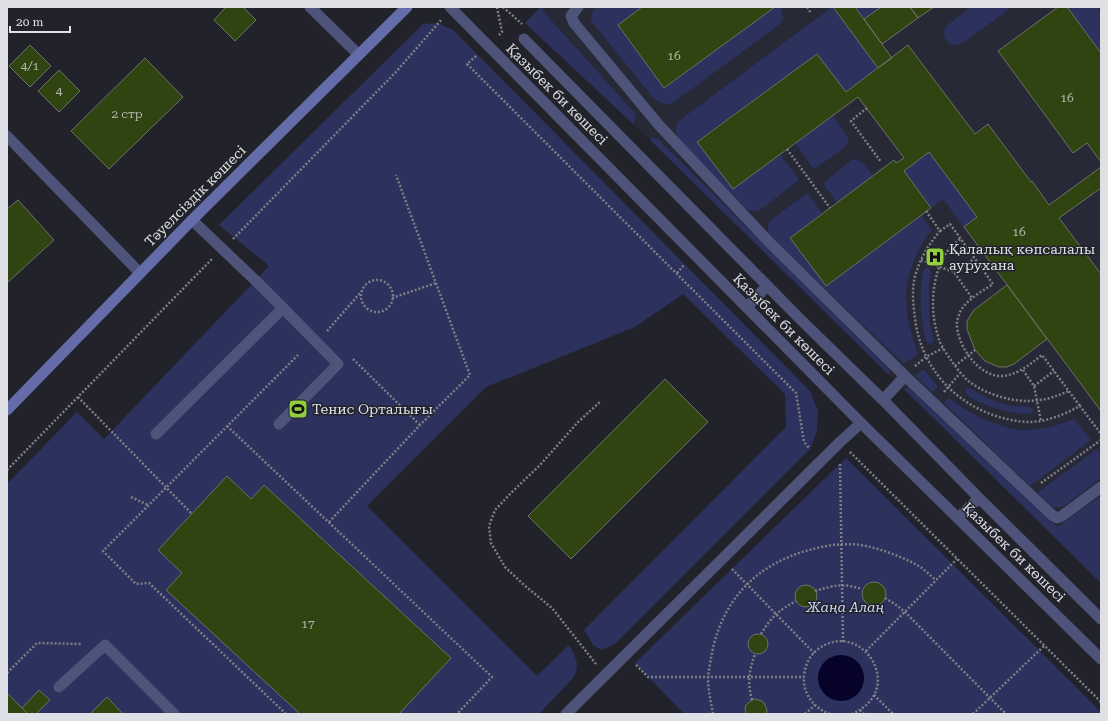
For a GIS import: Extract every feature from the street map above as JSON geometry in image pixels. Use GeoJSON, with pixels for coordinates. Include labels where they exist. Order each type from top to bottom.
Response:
{"type":"FeatureCollection","features":[{"type":"Feature","properties":{"kind":"main road","name":"Тәуелсіздік көшесі"},"geometry":{"type":"LineString","coordinates":[[7,410],[192,220],[407,7]]}},
{"type":"Feature","properties":{"kind":"street"},"geometry":{"type":"LineString","coordinates":[[310,7],[359,55]]}},
{"type":"Feature","properties":{"kind":"street","name":"Қазыбек би көшесі"},"geometry":{"type":"LineString","coordinates":[[450,7],[861,423],[1101,658]]}},
{"type":"Feature","properties":{"kind":"street"},"geometry":{"type":"LineString","coordinates":[[578,7],[571,16],[574,23],[658,124],[770,243],[907,373],[1052,515],[1057,518],[1062,516],[1101,486]]}},
{"type":"Feature","properties":{"kind":"street"},"geometry":{"type":"LineString","coordinates":[[524,40],[767,286],[1101,619]]}},
{"type":"Feature","properties":{"kind":"street"},"geometry":{"type":"LineString","coordinates":[[7,136],[140,273]]}},
{"type":"Feature","properties":{"kind":"street"},"geometry":{"type":"LineString","coordinates":[[192,220],[255,280],[338,364],[279,424]]}},
{"type":"Feature","properties":{"kind":"street"},"geometry":{"type":"LineString","coordinates":[[747,307],[767,286]]}},
{"type":"Feature","properties":{"kind":"street"},"geometry":{"type":"LineString","coordinates":[[156,434],[282,308]]}},
{"type":"Feature","properties":{"kind":"street"},"geometry":{"type":"LineString","coordinates":[[883,400],[907,373]]}},
{"type":"Feature","properties":{"kind":"street"},"geometry":{"type":"LineString","coordinates":[[566,714],[820,461],[861,423]]}},
{"type":"Feature","properties":{"kind":"street"},"geometry":{"type":"LineString","coordinates":[[958,518],[979,498]]}},
{"type":"Feature","properties":{"kind":"street"},"geometry":{"type":"LineString","coordinates":[[59,688],[104,645],[174,714]]}},
{"type":"Feature","properties":{"kind":"path"},"geometry":{"type":"LineString","coordinates":[[497,7],[502,32],[467,64],[796,392],[804,442],[820,461]]}},
{"type":"Feature","properties":{"kind":"path"},"geometry":{"type":"LineString","coordinates":[[807,7],[811,13]]}},
{"type":"Feature","properties":{"kind":"path"},"geometry":{"type":"LineString","coordinates":[[867,108],[851,121],[881,162]]}},
{"type":"Feature","properties":{"kind":"path"},"geometry":{"type":"LineString","coordinates":[[787,149],[830,208]]}},
{"type":"Feature","properties":{"kind":"path"},"geometry":{"type":"LineString","coordinates":[[329,522],[420,425],[470,375],[396,175]]}},
{"type":"Feature","properties":{"kind":"path"},"geometry":{"type":"LineString","coordinates":[[926,211],[940,231]]}},
{"type":"Feature","properties":{"kind":"path"},"geometry":{"type":"LineString","coordinates":[[1080,406],[1066,414],[1050,419],[1032,422],[1016,421],[984,412],[960,397],[937,375],[926,357],[919,340],[915,324],[913,289],[916,271],[923,254],[940,231],[950,224],[993,284],[972,298],[961,311],[957,321],[962,345],[968,356],[980,368],[990,374],[1000,376],[1010,375],[1023,370],[1042,355],[1101,434]]}},
{"type":"Feature","properties":{"kind":"path"},"geometry":{"type":"LineString","coordinates":[[960,239],[952,245],[944,255],[937,272],[933,294],[933,316],[938,338],[955,366],[967,380],[982,389],[996,396],[1012,400],[1037,401],[1053,398],[1069,391]]}},
{"type":"Feature","properties":{"kind":"path"},"geometry":{"type":"LineString","coordinates":[[954,272],[974,259]]}},
{"type":"Feature","properties":{"kind":"path"},"geometry":{"type":"LineString","coordinates":[[921,260],[954,272],[972,298]]}},
{"type":"Feature","properties":{"kind":"path"},"geometry":{"type":"LineString","coordinates":[[326,332],[361,292],[363,287],[372,280],[382,281],[390,286],[392,298],[386,309],[381,311],[370,310],[362,303],[361,292]]}},
{"type":"Feature","properties":{"kind":"path"},"geometry":{"type":"LineString","coordinates":[[392,298],[436,283]]}},
{"type":"Feature","properties":{"kind":"path"},"geometry":{"type":"LineString","coordinates":[[907,373],[926,357],[943,348]]}},
{"type":"Feature","properties":{"kind":"path"},"geometry":{"type":"LineString","coordinates":[[955,366],[975,350]]}},
{"type":"Feature","properties":{"kind":"path"},"geometry":{"type":"LineString","coordinates":[[286,714],[149,583],[136,584],[103,551],[298,355]]}},
{"type":"Feature","properties":{"kind":"path"},"geometry":{"type":"LineString","coordinates":[[1023,370],[1034,386],[1041,421]]}},
{"type":"Feature","properties":{"kind":"path"},"geometry":{"type":"LineString","coordinates":[[1034,386],[1054,371]]}},
{"type":"Feature","properties":{"kind":"path"},"geometry":{"type":"LineString","coordinates":[[949,387],[961,372]]}},
{"type":"Feature","properties":{"kind":"path"},"geometry":{"type":"LineString","coordinates":[[78,396],[192,514]]}},
{"type":"Feature","properties":{"kind":"path"},"geometry":{"type":"LineString","coordinates":[[601,401],[578,422],[540,465],[495,510],[489,526],[491,543],[505,567],[552,608],[605,675]]}},
{"type":"Feature","properties":{"kind":"path"},"geometry":{"type":"LineString","coordinates":[[227,426],[492,677],[457,714]]}},
{"type":"Feature","properties":{"kind":"path"},"geometry":{"type":"LineString","coordinates":[[1039,484],[1101,440]]}},
{"type":"Feature","properties":{"kind":"path"},"geometry":{"type":"LineString","coordinates":[[840,442],[843,642]]}},
{"type":"Feature","properties":{"kind":"path"},"geometry":{"type":"LineString","coordinates":[[840,442],[1101,702]]}},
{"type":"Feature","properties":{"kind":"path"},"geometry":{"type":"LineString","coordinates":[[131,497],[148,506]]}},
{"type":"Feature","properties":{"kind":"path"},"geometry":{"type":"LineString","coordinates":[[713,714],[708,677],[716,636],[724,615],[738,594],[747,584],[773,564],[796,553],[820,547],[841,544],[865,546],[891,552],[921,568],[936,580]]}},
{"type":"Feature","properties":{"kind":"path"},"geometry":{"type":"LineString","coordinates":[[722,559],[814,653]]}},
{"type":"Feature","properties":{"kind":"path"},"geometry":{"type":"LineString","coordinates":[[866,651],[957,559]]}},
{"type":"Feature","properties":{"kind":"path"},"geometry":{"type":"LineString","coordinates":[[815,591],[842,585],[862,589]]}},
{"type":"Feature","properties":{"kind":"path"},"geometry":{"type":"LineString","coordinates":[[885,598],[905,612],[1006,714]]}},
{"type":"Feature","properties":{"kind":"path"},"geometry":{"type":"LineString","coordinates":[[762,634],[769,621],[780,610],[796,601]]}},
{"type":"Feature","properties":{"kind":"path"},"geometry":{"type":"LineString","coordinates":[[830,714],[822,711],[814,705],[808,697],[804,677],[805,668],[814,653],[822,646],[832,642],[855,644],[866,651],[874,661],[878,672],[878,684],[874,695],[868,704],[852,714]]}},
{"type":"Feature","properties":{"kind":"path"},"geometry":{"type":"LineString","coordinates":[[7,673],[37,643],[104,645]]}},
{"type":"Feature","properties":{"kind":"path"},"geometry":{"type":"LineString","coordinates":[[973,714],[1044,646]]}},
{"type":"Feature","properties":{"kind":"path"},"geometry":{"type":"LineString","coordinates":[[752,700],[749,691],[748,677],[754,654]]}},
{"type":"Feature","properties":{"kind":"path"},"geometry":{"type":"LineString","coordinates":[[634,663],[648,677],[804,677]]}},
{"type":"Feature","properties":{"kind":"path"},"geometry":{"type":"LineString","coordinates":[[874,695],[893,714]]}},
{"type":"Feature","properties":{"kind":"path"},"geometry":{"type":"LineString","coordinates":[[806,714],[814,705]]}},
{"type":"Feature","properties":{"kind":"path"},"geometry":{"type":"LineString","coordinates":[[860,710],[864,714]]}},
{"type":"Feature","properties":{"kind":"shaded area","name":"Қалалық көпсалалы аурухана"},"geometry":{"type":"Polygon","coordinates":[[[540,7],[1101,7],[1101,583],[644,134],[525,23],[540,7]]]}},
{"type":"Feature","properties":{"kind":"shaded area"},"geometry":{"type":"Polygon","coordinates":[[[836,655],[846,655],[854,659],[860,665],[864,673],[864,683],[860,691],[854,697],[846,701],[836,701],[828,697],[822,691],[818,683],[818,673],[822,665],[828,659],[836,655]]]}},
{"type":"Feature","properties":{"kind":"green space"},"geometry":{"type":"Polygon","coordinates":[[[540,7],[545,7],[542,10],[634,112],[635,121],[633,124],[525,23],[540,7]]]}},
{"type":"Feature","properties":{"kind":"green space"},"geometry":{"type":"Polygon","coordinates":[[[597,7],[642,7],[618,25],[664,88],[775,7],[781,7],[783,19],[780,24],[673,103],[667,105],[656,100],[651,95],[592,22],[591,18],[593,11],[597,7]]]}},
{"type":"Feature","properties":{"kind":"green space"},"geometry":{"type":"Polygon","coordinates":[[[832,7],[878,68],[846,92],[817,54],[697,141],[733,189],[780,154],[799,180],[763,208],[756,211],[748,210],[680,141],[676,133],[677,125],[680,120],[832,7]]]}},
{"type":"Feature","properties":{"kind":"green space"},"geometry":{"type":"Polygon","coordinates":[[[855,7],[881,7],[864,19],[855,7]]]}},
{"type":"Feature","properties":{"kind":"green space"},"geometry":{"type":"Polygon","coordinates":[[[971,7],[1012,7],[963,43],[959,45],[950,44],[944,33],[945,27],[971,7]]]}},
{"type":"Feature","properties":{"kind":"green space"},"geometry":{"type":"Polygon","coordinates":[[[1067,7],[1097,7],[1101,13],[1101,53],[1067,7]]]}},
{"type":"Feature","properties":{"kind":"green space","name":"Тенис Орталығы"},"geometry":{"type":"Polygon","coordinates":[[[438,23],[453,30],[810,391],[818,411],[817,431],[810,449],[615,644],[601,650],[593,645],[584,630],[786,427],[785,394],[683,294],[635,327],[486,387],[367,506],[537,676],[569,645],[577,664],[574,677],[539,714],[7,714],[7,484],[77,412],[104,439],[269,266],[219,225],[423,24],[438,23]]]}},
{"type":"Feature","properties":{"kind":"green space"},"geometry":{"type":"Polygon","coordinates":[[[833,116],[846,134],[848,143],[843,149],[814,169],[795,143],[833,116]]]}},
{"type":"Feature","properties":{"kind":"green space"},"geometry":{"type":"Polygon","coordinates":[[[653,137],[658,139],[889,369],[889,375],[650,140],[653,137]]]}},
{"type":"Feature","properties":{"kind":"green space"},"geometry":{"type":"Polygon","coordinates":[[[929,152],[977,217],[964,227],[943,199],[931,208],[904,171],[929,152]]]}},
{"type":"Feature","properties":{"kind":"green space"},"geometry":{"type":"Polygon","coordinates":[[[853,159],[860,161],[873,176],[837,203],[823,183],[853,159]]]}},
{"type":"Feature","properties":{"kind":"green space"},"geometry":{"type":"Polygon","coordinates":[[[807,193],[822,213],[790,238],[826,286],[921,215],[932,230],[919,249],[908,281],[906,305],[910,329],[918,354],[904,364],[768,233],[768,224],[771,220],[807,193]]]}},
{"type":"Feature","properties":{"kind":"green space"},"geometry":{"type":"Polygon","coordinates":[[[927,267],[930,269],[931,273],[929,283],[929,310],[930,325],[934,339],[932,343],[928,344],[922,323],[921,306],[923,271],[927,267]]]}},
{"type":"Feature","properties":{"kind":"green space"},"geometry":{"type":"Polygon","coordinates":[[[924,369],[938,387],[932,392],[915,375],[924,369]]]}},
{"type":"Feature","properties":{"kind":"green space"},"geometry":{"type":"Polygon","coordinates":[[[909,388],[1057,527],[1099,497],[1101,500],[1101,583],[904,389],[909,388]]]}},
{"type":"Feature","properties":{"kind":"green space"},"geometry":{"type":"Polygon","coordinates":[[[969,388],[998,402],[1029,407],[1033,409],[1033,411],[1030,414],[1013,413],[983,404],[968,395],[965,391],[969,388]]]}},
{"type":"Feature","properties":{"kind":"green space"},"geometry":{"type":"Polygon","coordinates":[[[949,398],[983,419],[1002,426],[1022,430],[1041,429],[1074,419],[1091,440],[1030,486],[944,403],[949,398]]]}},
{"type":"Feature","properties":{"kind":"green space"},"geometry":{"type":"Polygon","coordinates":[[[1097,449],[1101,455],[1101,478],[1064,506],[1053,507],[1037,493],[1097,449]]]}},
{"type":"Feature","properties":{"kind":"green space","name":"Жаңа Алаң"},"geometry":{"type":"Polygon","coordinates":[[[846,458],[1101,712],[1101,714],[684,714],[635,663],[846,458]]]}},
{"type":"Feature","properties":{"kind":"building"},"geometry":{"type":"Polygon","coordinates":[[[226,7],[243,7],[256,20],[235,41],[214,20],[226,7]]]}},
{"type":"Feature","properties":{"kind":"building"},"geometry":{"type":"Polygon","coordinates":[[[642,7],[775,7],[664,88],[618,25],[642,7]]]}},
{"type":"Feature","properties":{"kind":"building"},"geometry":{"type":"Polygon","coordinates":[[[833,7],[855,7],[892,58],[878,68],[833,7]]]}},
{"type":"Feature","properties":{"kind":"building"},"geometry":{"type":"Polygon","coordinates":[[[881,7],[910,7],[918,18],[882,44],[864,19],[881,7]]]}},
{"type":"Feature","properties":{"kind":"building"},"geometry":{"type":"Polygon","coordinates":[[[910,7],[934,7],[918,18],[910,7]]]}},
{"type":"Feature","properties":{"kind":"building"},"geometry":{"type":"Polygon","coordinates":[[[1058,7],[1067,7],[1101,53],[1101,162],[1087,143],[1073,153],[998,51],[1058,7]]]}},
{"type":"Feature","properties":{"kind":"building"},"geometry":{"type":"Polygon","coordinates":[[[30,45],[51,66],[30,87],[9,66],[30,45]]]}},
{"type":"Feature","properties":{"kind":"building"},"geometry":{"type":"Polygon","coordinates":[[[908,45],[975,134],[988,124],[1049,205],[1101,167],[1101,188],[1059,218],[1101,274],[1101,411],[964,227],[977,217],[929,152],[904,171],[931,208],[826,286],[790,238],[894,160],[896,163],[904,158],[858,97],[733,189],[697,142],[817,54],[846,92],[908,45]]]}},
{"type":"Feature","properties":{"kind":"building"},"geometry":{"type":"Polygon","coordinates":[[[145,58],[183,97],[109,169],[71,131],[145,58]]]}},
{"type":"Feature","properties":{"kind":"building"},"geometry":{"type":"Polygon","coordinates":[[[59,70],[80,91],[59,112],[38,91],[59,70]]]}},
{"type":"Feature","properties":{"kind":"building"},"geometry":{"type":"Polygon","coordinates":[[[18,200],[54,240],[7,283],[7,209],[18,200]]]}},
{"type":"Feature","properties":{"kind":"building"},"geometry":{"type":"Polygon","coordinates":[[[1007,285],[1047,339],[1014,364],[1007,367],[999,367],[985,361],[975,350],[967,329],[967,321],[974,310],[1007,285]]]}},
{"type":"Feature","properties":{"kind":"building"},"geometry":{"type":"Polygon","coordinates":[[[665,379],[708,422],[571,559],[528,516],[665,379]]]}},
{"type":"Feature","properties":{"kind":"building"},"geometry":{"type":"Polygon","coordinates":[[[227,476],[251,499],[264,485],[451,658],[399,714],[300,714],[166,590],[182,573],[158,550],[227,476]]]}},
{"type":"Feature","properties":{"kind":"building"},"geometry":{"type":"Polygon","coordinates":[[[874,582],[879,583],[885,589],[885,599],[879,605],[874,606],[869,605],[863,599],[862,594],[863,589],[869,583],[874,582]]]}},
{"type":"Feature","properties":{"kind":"building"},"geometry":{"type":"Polygon","coordinates":[[[806,585],[814,588],[817,596],[814,604],[806,607],[798,604],[795,596],[798,588],[806,585]]]}},
{"type":"Feature","properties":{"kind":"building"},"geometry":{"type":"Polygon","coordinates":[[[754,634],[762,634],[768,640],[768,648],[762,654],[754,654],[748,648],[748,640],[754,634]]]}},
{"type":"Feature","properties":{"kind":"building"},"geometry":{"type":"Polygon","coordinates":[[[39,690],[50,700],[36,714],[28,714],[22,708],[39,690]]]}},
{"type":"Feature","properties":{"kind":"building"},"geometry":{"type":"Polygon","coordinates":[[[7,693],[28,714],[7,714],[7,693]]]}},
{"type":"Feature","properties":{"kind":"building"},"geometry":{"type":"Polygon","coordinates":[[[107,697],[123,714],[90,714],[107,697]]]}},
{"type":"Feature","properties":{"kind":"building"},"geometry":{"type":"Polygon","coordinates":[[[755,699],[764,703],[767,710],[766,714],[746,714],[746,705],[755,699]]]}},
{"type":"Feature","properties":{"kind":"place","name":"Қалалық көпсалалы аурухана"},"geometry":{"type":"Point","coordinates":[935,257]}},
{"type":"Feature","properties":{"kind":"place","name":"Тенис Орталығы"},"geometry":{"type":"Point","coordinates":[298,409]}}]}
